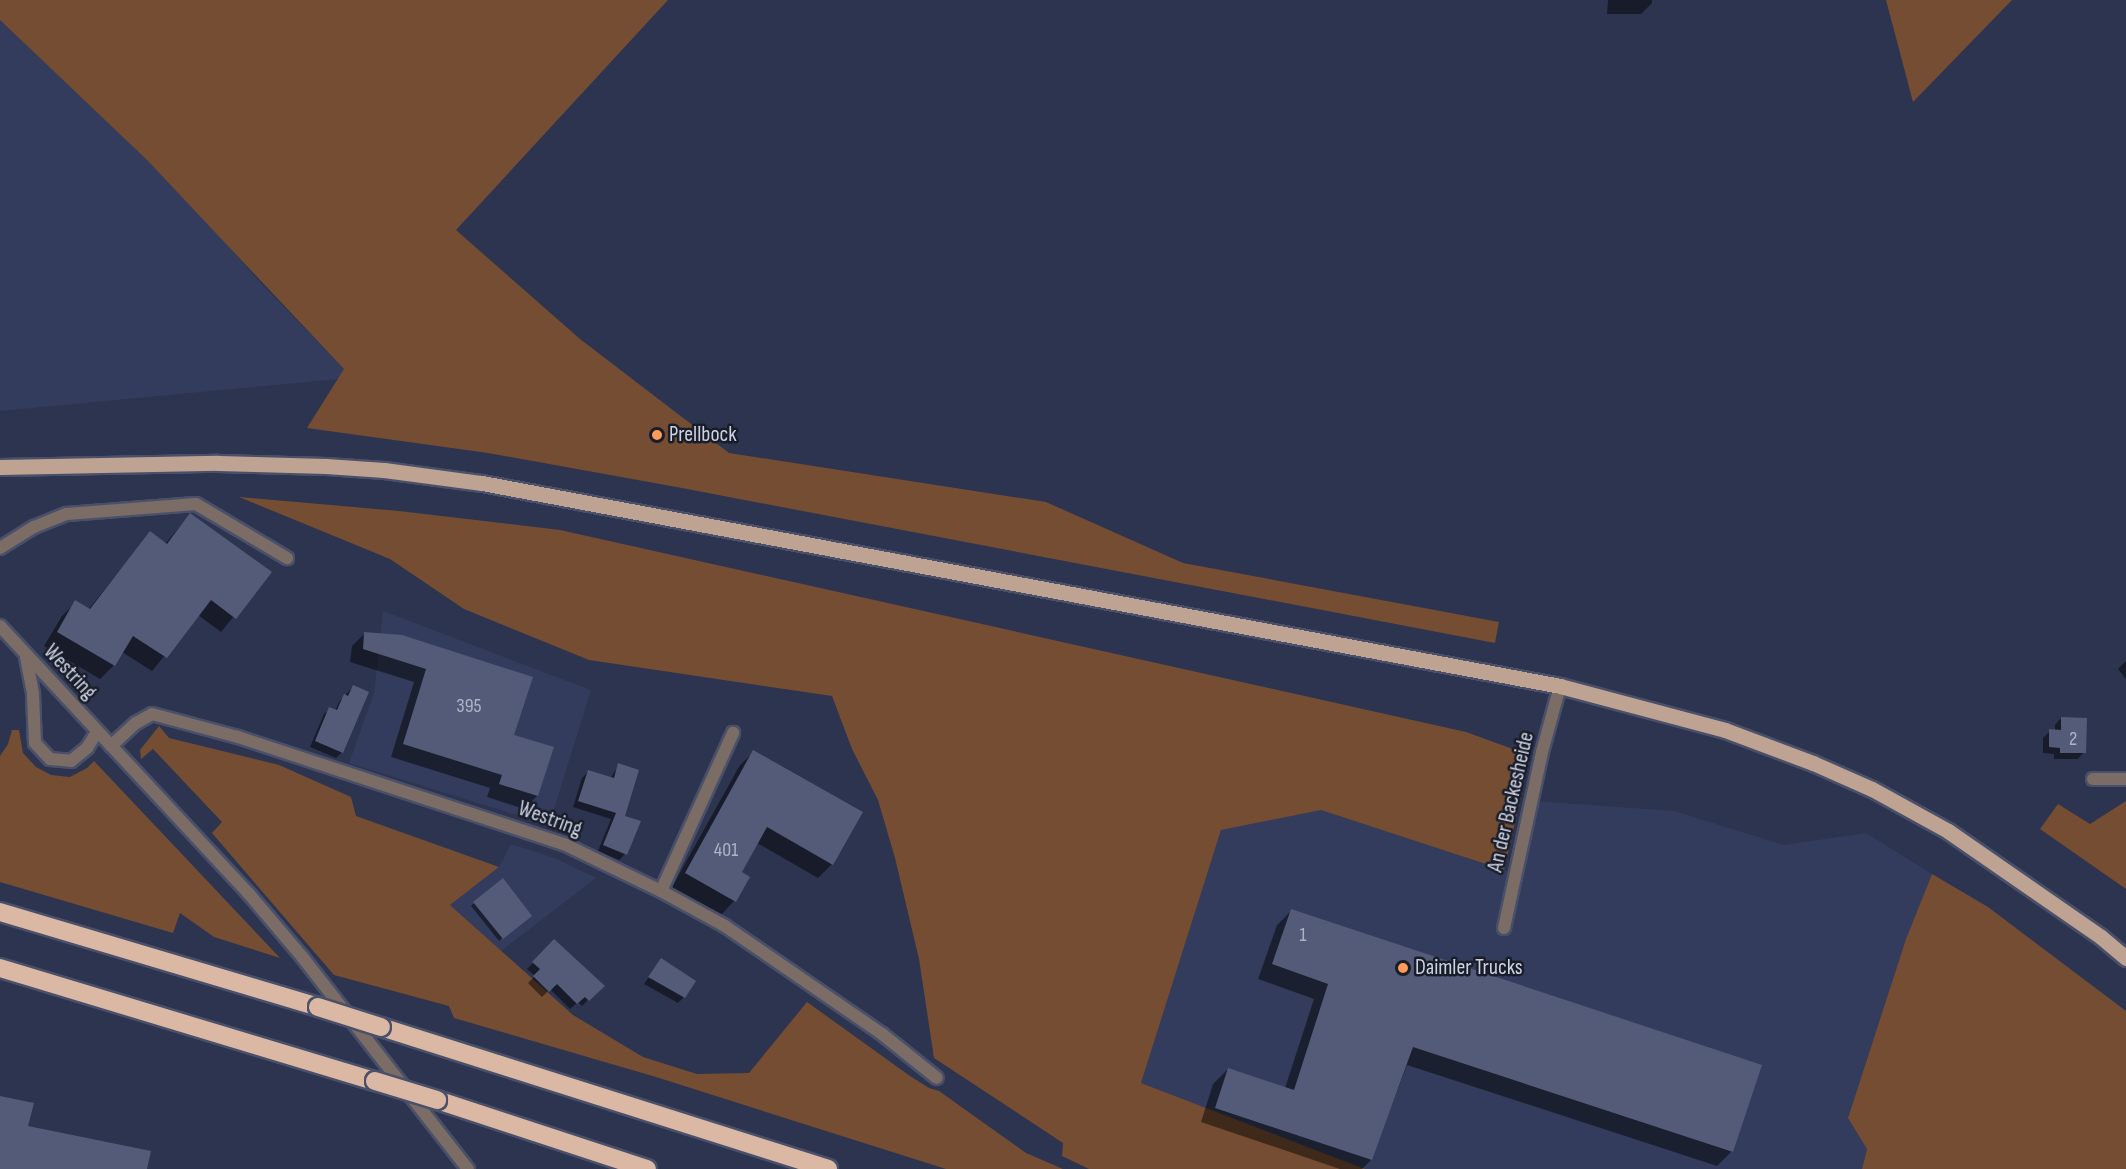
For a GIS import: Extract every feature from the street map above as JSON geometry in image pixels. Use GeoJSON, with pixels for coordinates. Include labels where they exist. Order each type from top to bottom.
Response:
{"type":"FeatureCollection","features":[{"type":"Feature","properties":{"kind":"highway"},"geometry":{"type":"LineString","coordinates":[[0,912],[318,1007],[828,1169]]}},
{"type":"Feature","properties":{"kind":"highway"},"geometry":{"type":"LineString","coordinates":[[0,968],[437,1100],[647,1169]]}},
{"type":"Feature","properties":{"kind":"main road"},"geometry":{"type":"LineString","coordinates":[[0,467],[219,463],[326,466],[406,472],[604,505],[1560,686],[1725,730],[1813,763],[1872,789],[1948,831],[2102,937],[2126,958]]}},
{"type":"Feature","properties":{"kind":"street"},"geometry":{"type":"LineString","coordinates":[[0,548],[34,527],[67,514],[196,504],[287,558]]}},
{"type":"Feature","properties":{"kind":"street","name":"Westring"},"geometry":{"type":"LineString","coordinates":[[0,626],[249,894],[303,958],[468,1169]]}},
{"type":"Feature","properties":{"kind":"street"},"geometry":{"type":"LineString","coordinates":[[27,657],[33,694],[35,743],[50,759],[71,761],[87,747],[97,732]]}},
{"type":"Feature","properties":{"kind":"street","name":"An der Backesheide"},"geometry":{"type":"LineString","coordinates":[[1504,928],[1542,752],[1560,686]]}},
{"type":"Feature","properties":{"kind":"street","name":"Westring"},"geometry":{"type":"LineString","coordinates":[[111,746],[135,723],[152,714],[182,721],[564,844],[662,891],[725,926],[882,1034],[937,1078]]}},
{"type":"Feature","properties":{"kind":"street"},"geometry":{"type":"LineString","coordinates":[[662,891],[733,733]]}},
{"type":"Feature","properties":{"kind":"street"},"geometry":{"type":"LineString","coordinates":[[2093,779],[2126,779]]}},
{"type":"Feature","properties":{"kind":"shaded area"},"geometry":{"type":"Polygon","coordinates":[[[0,0],[668,0],[456,230],[580,339],[729,453],[1046,502],[1183,563],[1499,622],[1495,643],[682,488],[488,453],[307,428],[344,369],[147,160],[0,20],[0,0]]]}},
{"type":"Feature","properties":{"kind":"shaded area"},"geometry":{"type":"Polygon","coordinates":[[[1886,0],[2012,0],[1913,102],[1886,0]]]}},
{"type":"Feature","properties":{"kind":"shaded area"},"geometry":{"type":"Polygon","coordinates":[[[0,20],[147,160],[220,236],[255,277],[345,370],[338,379],[0,411],[0,20]]]}},
{"type":"Feature","properties":{"kind":"shaded area"},"geometry":{"type":"Polygon","coordinates":[[[239,497],[399,511],[560,530],[1466,732],[1521,752],[1522,792],[1504,870],[1321,810],[1221,830],[1141,1083],[1365,1169],[1089,1169],[1062,1156],[1063,1143],[934,1058],[919,959],[895,858],[878,800],[852,749],[832,696],[589,660],[464,609],[390,559],[239,497]]]}},
{"type":"Feature","properties":{"kind":"shaded area"},"geometry":{"type":"Polygon","coordinates":[[[383,611],[591,690],[549,825],[349,763],[374,693],[383,611]]]}},
{"type":"Feature","properties":{"kind":"shaded area"},"geometry":{"type":"Polygon","coordinates":[[[159,726],[169,738],[279,765],[351,797],[356,816],[499,867],[450,905],[573,1015],[643,1057],[697,1074],[749,1073],[807,1002],[910,1076],[929,1088],[939,1091],[1026,1153],[1063,1169],[946,1169],[656,1077],[454,1018],[449,1006],[334,975],[212,833],[222,822],[153,749],[141,759],[140,750],[159,726]]]}},
{"type":"Feature","properties":{"kind":"shaded area"},"geometry":{"type":"Polygon","coordinates":[[[12,730],[19,730],[23,753],[36,767],[51,775],[70,777],[87,768],[94,761],[280,958],[214,937],[180,913],[173,933],[0,882],[0,756],[8,744],[12,730]]]}},
{"type":"Feature","properties":{"kind":"shaded area"},"geometry":{"type":"Polygon","coordinates":[[[1533,801],[1674,811],[1784,845],[1866,833],[1932,874],[1906,939],[1848,1118],[1867,1149],[1862,1169],[1365,1169],[1141,1083],[1221,830],[1321,810],[1516,874],[1533,801]]]}},
{"type":"Feature","properties":{"kind":"shaded area"},"geometry":{"type":"Polygon","coordinates":[[[2126,801],[2126,889],[2040,829],[2058,804],[2090,824],[2126,801]]]}},
{"type":"Feature","properties":{"kind":"shaded area"},"geometry":{"type":"Polygon","coordinates":[[[511,844],[557,859],[596,878],[501,951],[450,905],[499,867],[511,844]]]}},
{"type":"Feature","properties":{"kind":"shaded area"},"geometry":{"type":"Polygon","coordinates":[[[1932,874],[1988,907],[2126,1011],[2126,1169],[1862,1169],[1867,1149],[1848,1118],[1906,939],[1932,874]]]}},
{"type":"Feature","properties":{"kind":"building"},"geometry":{"type":"Polygon","coordinates":[[[190,513],[272,572],[236,619],[211,600],[167,658],[133,636],[115,666],[57,632],[75,600],[90,609],[150,531],[167,544],[190,513]]]}},
{"type":"Feature","properties":{"kind":"building"},"geometry":{"type":"Polygon","coordinates":[[[364,632],[402,635],[533,677],[514,735],[554,747],[538,796],[499,784],[502,775],[403,744],[426,669],[363,649],[364,632]]]}},
{"type":"Feature","properties":{"kind":"building"},"geometry":{"type":"Polygon","coordinates":[[[353,685],[369,692],[343,753],[315,741],[329,707],[337,710],[344,694],[348,696],[353,685]]]}},
{"type":"Feature","properties":{"kind":"building"},"geometry":{"type":"Polygon","coordinates":[[[2061,717],[2087,718],[2086,753],[2060,753],[2060,748],[2049,747],[2049,729],[2061,730],[2061,717]]]}},
{"type":"Feature","properties":{"kind":"building"},"geometry":{"type":"Polygon","coordinates":[[[753,750],[863,812],[833,865],[767,827],[742,872],[750,877],[736,902],[685,873],[753,750]]]}},
{"type":"Feature","properties":{"kind":"building"},"geometry":{"type":"Polygon","coordinates":[[[618,763],[639,770],[625,816],[641,821],[627,855],[603,845],[616,813],[578,801],[588,770],[614,778],[618,763]]]}},
{"type":"Feature","properties":{"kind":"building"},"geometry":{"type":"Polygon","coordinates":[[[503,878],[532,916],[503,939],[473,902],[503,878]]]}},
{"type":"Feature","properties":{"kind":"building"},"geometry":{"type":"Polygon","coordinates":[[[1291,909],[1762,1065],[1733,1152],[1413,1047],[1372,1160],[1215,1108],[1228,1068],[1294,1090],[1328,984],[1272,964],[1291,909]]]}},
{"type":"Feature","properties":{"kind":"building"},"geometry":{"type":"Polygon","coordinates":[[[554,939],[605,986],[589,1001],[585,997],[577,1004],[557,984],[549,992],[533,976],[540,969],[532,962],[554,939]]]}},
{"type":"Feature","properties":{"kind":"building"},"geometry":{"type":"Polygon","coordinates":[[[661,958],[696,981],[685,998],[648,977],[661,958]]]}},
{"type":"Feature","properties":{"kind":"building"},"geometry":{"type":"Polygon","coordinates":[[[0,1096],[34,1103],[28,1126],[151,1151],[147,1169],[0,1169],[0,1096]]]}},
{"type":"Feature","properties":{"kind":"place","name":"Prellbock"},"geometry":{"type":"Point","coordinates":[657,435]}},
{"type":"Feature","properties":{"kind":"place","name":"Daimler Trucks"},"geometry":{"type":"Point","coordinates":[1403,968]}}]}
